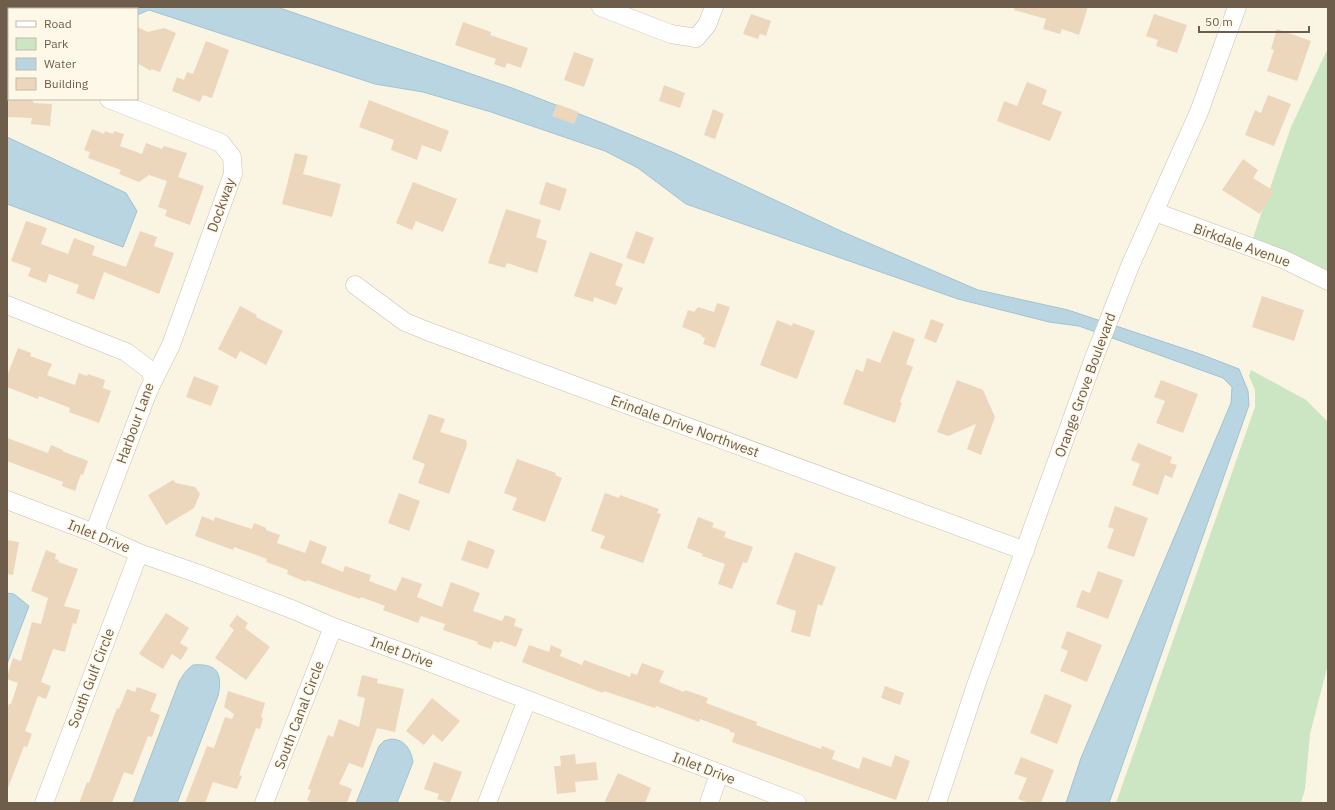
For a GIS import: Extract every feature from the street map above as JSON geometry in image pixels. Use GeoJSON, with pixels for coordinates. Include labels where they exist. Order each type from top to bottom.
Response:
{"type":"FeatureCollection","features":[{"type":"Feature","properties":{"kind":"street"},"geometry":{"type":"LineString","coordinates":[[601,7],[671,34],[696,38],[707,25],[714,7]]}},
{"type":"Feature","properties":{"kind":"street","name":"Orange Grove Boulevard"},"geometry":{"type":"LineString","coordinates":[[937,803],[979,677],[1094,358],[1130,266],[1199,112],[1237,7]]}},
{"type":"Feature","properties":{"kind":"street","name":"Dockway"},"geometry":{"type":"LineString","coordinates":[[112,100],[220,143],[232,157],[233,174],[228,191],[200,262],[171,345],[153,381]]}},
{"type":"Feature","properties":{"kind":"street","name":"Birkdale Avenue"},"geometry":{"type":"LineString","coordinates":[[1155,212],[1283,259],[1328,281]]}},
{"type":"Feature","properties":{"kind":"street","name":"Erindale Drive Northwest"},"geometry":{"type":"LineString","coordinates":[[355,285],[405,322],[427,331],[1024,551]]}},
{"type":"Feature","properties":{"kind":"street","name":"Harbour Lane"},"geometry":{"type":"LineString","coordinates":[[7,305],[126,352],[151,372],[153,381],[94,533]]}},
{"type":"Feature","properties":{"kind":"street","name":"Inlet Drive"},"geometry":{"type":"LineString","coordinates":[[7,500],[94,533],[139,553],[294,610],[333,627],[797,803]]}},
{"type":"Feature","properties":{"kind":"street","name":"South Gulf Circle"},"geometry":{"type":"LineString","coordinates":[[44,803],[139,553]]}},
{"type":"Feature","properties":{"kind":"street","name":"South Canal Circle"},"geometry":{"type":"LineString","coordinates":[[264,803],[333,627]]}},
{"type":"Feature","properties":{"kind":"street"},"geometry":{"type":"LineString","coordinates":[[487,803],[527,700]]}},
{"type":"Feature","properties":{"kind":"street","name":"Orange Grove Boulevard"},"geometry":{"type":"LineString","coordinates":[[946,803],[948,768]]}},
{"type":"Feature","properties":{"kind":"street"},"geometry":{"type":"LineString","coordinates":[[709,803],[719,774]]}},
{"type":"Feature","properties":{"kind":"green space"},"geometry":{"type":"Polygon","coordinates":[[[1328,48],[1328,271],[1304,259],[1253,238],[1291,127],[1328,48]]]}},
{"type":"Feature","properties":{"kind":"green space"},"geometry":{"type":"Polygon","coordinates":[[[1251,370],[1306,400],[1328,422],[1328,664],[1310,734],[1305,789],[1301,803],[1116,803],[1255,407],[1255,390],[1249,376],[1251,370]]]}},
{"type":"Feature","properties":{"kind":"water"},"geometry":{"type":"Polygon","coordinates":[[[7,7],[277,7],[512,88],[605,124],[677,154],[843,232],[978,290],[1068,310],[1200,354],[1239,369],[1248,391],[1249,405],[1109,803],[1066,803],[1081,758],[1231,403],[1232,387],[1223,378],[1079,326],[1049,322],[958,299],[686,204],[638,168],[605,151],[491,112],[423,92],[375,84],[149,10],[138,15],[138,8],[8,8],[7,66],[7,7]]]}},
{"type":"Feature","properties":{"kind":"water"},"geometry":{"type":"Polygon","coordinates":[[[7,137],[126,193],[137,211],[123,247],[7,204],[7,137]]]}},
{"type":"Feature","properties":{"kind":"water"},"geometry":{"type":"Polygon","coordinates":[[[7,593],[14,594],[29,606],[7,664],[7,593]]]}},
{"type":"Feature","properties":{"kind":"water"},"geometry":{"type":"Polygon","coordinates":[[[193,665],[208,666],[213,668],[219,676],[220,681],[218,696],[177,803],[133,803],[179,682],[188,669],[193,665]]]}},
{"type":"Feature","properties":{"kind":"water"},"geometry":{"type":"Polygon","coordinates":[[[396,739],[404,743],[411,753],[413,762],[397,803],[356,803],[379,746],[384,741],[396,739]]]}},
{"type":"Feature","properties":{"kind":"building"},"geometry":{"type":"Polygon","coordinates":[[[1015,7],[1088,7],[1079,35],[1062,29],[1060,34],[1043,29],[1046,19],[1014,10],[1015,7]]]}},
{"type":"Feature","properties":{"kind":"building"},"geometry":{"type":"Polygon","coordinates":[[[751,14],[771,21],[766,36],[760,34],[758,39],[743,34],[751,14]]]}},
{"type":"Feature","properties":{"kind":"building"},"geometry":{"type":"Polygon","coordinates":[[[1154,14],[1187,25],[1177,53],[1156,46],[1158,40],[1146,36],[1154,14]]]}},
{"type":"Feature","properties":{"kind":"building"},"geometry":{"type":"Polygon","coordinates":[[[463,22],[491,32],[490,35],[528,48],[521,68],[507,63],[505,68],[494,64],[496,59],[455,45],[463,22]]]}},
{"type":"Feature","properties":{"kind":"building"},"geometry":{"type":"Polygon","coordinates":[[[138,27],[148,32],[164,28],[176,33],[160,72],[151,69],[151,71],[138,64],[138,27]]]}},
{"type":"Feature","properties":{"kind":"building"},"geometry":{"type":"Polygon","coordinates":[[[1277,29],[1311,41],[1297,81],[1267,71],[1274,50],[1271,49],[1277,29]]]}},
{"type":"Feature","properties":{"kind":"building"},"geometry":{"type":"Polygon","coordinates":[[[206,41],[229,50],[212,98],[203,95],[200,102],[172,91],[177,77],[184,80],[187,72],[193,74],[206,41]]]}},
{"type":"Feature","properties":{"kind":"building"},"geometry":{"type":"Polygon","coordinates":[[[574,52],[594,59],[584,87],[564,80],[574,52]]]}},
{"type":"Feature","properties":{"kind":"building"},"geometry":{"type":"Polygon","coordinates":[[[1027,82],[1047,90],[1042,104],[1062,112],[1050,141],[997,121],[1004,101],[1017,106],[1027,82]]]}},
{"type":"Feature","properties":{"kind":"building"},"geometry":{"type":"Polygon","coordinates":[[[664,85],[685,93],[680,108],[659,101],[664,85]]]}},
{"type":"Feature","properties":{"kind":"building"},"geometry":{"type":"Polygon","coordinates":[[[1268,95],[1291,104],[1274,146],[1245,135],[1255,110],[1261,113],[1268,95]]]}},
{"type":"Feature","properties":{"kind":"building"},"geometry":{"type":"Polygon","coordinates":[[[7,99],[32,100],[34,103],[52,104],[50,126],[31,124],[32,118],[7,117],[7,99]]]}},
{"type":"Feature","properties":{"kind":"building"},"geometry":{"type":"Polygon","coordinates":[[[369,100],[449,131],[441,152],[422,145],[417,160],[391,150],[394,140],[359,127],[369,100]]]}},
{"type":"Feature","properties":{"kind":"building"},"geometry":{"type":"Polygon","coordinates":[[[557,104],[579,112],[574,124],[552,116],[557,104]]]}},
{"type":"Feature","properties":{"kind":"building"},"geometry":{"type":"Polygon","coordinates":[[[713,109],[724,114],[715,139],[704,135],[713,109]]]}},
{"type":"Feature","properties":{"kind":"building"},"geometry":{"type":"Polygon","coordinates":[[[92,129],[104,134],[105,131],[113,134],[114,131],[124,134],[120,146],[142,154],[146,143],[162,149],[164,146],[187,153],[178,177],[204,186],[190,225],[165,216],[167,210],[158,207],[167,181],[149,175],[139,182],[119,174],[121,170],[88,158],[90,152],[84,150],[92,129]]]}},
{"type":"Feature","properties":{"kind":"building"},"geometry":{"type":"Polygon","coordinates":[[[295,153],[308,156],[303,174],[341,184],[332,217],[282,204],[295,153]]]}},
{"type":"Feature","properties":{"kind":"building"},"geometry":{"type":"Polygon","coordinates":[[[1243,159],[1258,170],[1253,178],[1274,191],[1260,214],[1222,190],[1243,159]]]}},
{"type":"Feature","properties":{"kind":"building"},"geometry":{"type":"Polygon","coordinates":[[[413,182],[457,199],[443,232],[416,221],[412,230],[396,223],[413,182]]]}},
{"type":"Feature","properties":{"kind":"building"},"geometry":{"type":"Polygon","coordinates":[[[546,182],[567,189],[560,211],[539,204],[546,182]]]}},
{"type":"Feature","properties":{"kind":"building"},"geometry":{"type":"Polygon","coordinates":[[[506,209],[541,220],[536,237],[547,241],[537,273],[507,263],[505,268],[488,263],[506,209]]]}},
{"type":"Feature","properties":{"kind":"building"},"geometry":{"type":"Polygon","coordinates":[[[26,221],[47,228],[41,244],[68,254],[74,238],[95,246],[92,255],[126,267],[140,231],[157,237],[154,246],[174,253],[159,294],[104,272],[94,300],[76,293],[79,285],[49,274],[46,283],[28,276],[31,268],[11,261],[26,221]]]}},
{"type":"Feature","properties":{"kind":"building"},"geometry":{"type":"Polygon","coordinates":[[[636,231],[654,238],[644,264],[626,258],[636,231]]]}},
{"type":"Feature","properties":{"kind":"building"},"geometry":{"type":"Polygon","coordinates":[[[590,252],[623,264],[615,285],[623,288],[616,305],[594,297],[593,302],[574,296],[590,252]]]}},
{"type":"Feature","properties":{"kind":"building"},"geometry":{"type":"Polygon","coordinates":[[[1262,296],[1304,310],[1294,341],[1252,327],[1262,296]]]}},
{"type":"Feature","properties":{"kind":"building"},"geometry":{"type":"Polygon","coordinates":[[[717,303],[730,307],[715,348],[703,344],[705,338],[701,336],[702,335],[682,327],[688,310],[694,312],[698,307],[714,312],[717,303]]]}},
{"type":"Feature","properties":{"kind":"building"},"geometry":{"type":"Polygon","coordinates":[[[240,306],[257,315],[256,317],[283,331],[266,365],[240,351],[236,359],[218,349],[240,306]]]}},
{"type":"Feature","properties":{"kind":"building"},"geometry":{"type":"Polygon","coordinates":[[[931,319],[944,324],[936,343],[924,338],[931,319]]]}},
{"type":"Feature","properties":{"kind":"building"},"geometry":{"type":"Polygon","coordinates":[[[777,320],[792,326],[793,323],[815,331],[797,379],[760,365],[777,320]]]}},
{"type":"Feature","properties":{"kind":"building"},"geometry":{"type":"Polygon","coordinates":[[[893,331],[915,339],[906,364],[913,367],[900,402],[902,403],[895,423],[843,404],[856,369],[863,372],[867,358],[880,363],[893,331]]]}},
{"type":"Feature","properties":{"kind":"building"},"geometry":{"type":"Polygon","coordinates":[[[18,348],[31,353],[30,356],[52,364],[47,375],[75,385],[79,373],[87,376],[88,374],[105,380],[103,388],[111,391],[99,423],[69,412],[70,408],[39,396],[38,399],[7,387],[7,376],[18,348]]]}},
{"type":"Feature","properties":{"kind":"building"},"geometry":{"type":"Polygon","coordinates":[[[194,376],[219,386],[211,406],[186,397],[194,376]]]}},
{"type":"Feature","properties":{"kind":"building"},"geometry":{"type":"Polygon","coordinates":[[[957,380],[983,390],[995,417],[981,455],[967,449],[976,424],[948,436],[937,432],[957,380]]]}},
{"type":"Feature","properties":{"kind":"building"},"geometry":{"type":"Polygon","coordinates":[[[1161,380],[1198,394],[1183,433],[1156,423],[1165,401],[1154,397],[1161,380]]]}},
{"type":"Feature","properties":{"kind":"building"},"geometry":{"type":"Polygon","coordinates":[[[429,414],[445,419],[440,432],[466,440],[467,445],[449,494],[418,483],[425,464],[412,459],[429,414]]]}},
{"type":"Feature","properties":{"kind":"building"},"geometry":{"type":"Polygon","coordinates":[[[7,438],[48,453],[51,445],[88,461],[83,475],[81,474],[75,491],[62,486],[63,482],[7,461],[7,438]]]}},
{"type":"Feature","properties":{"kind":"building"},"geometry":{"type":"Polygon","coordinates":[[[1138,443],[1172,457],[1170,463],[1177,465],[1172,478],[1165,475],[1158,495],[1132,485],[1140,464],[1131,460],[1138,443]]]}},
{"type":"Feature","properties":{"kind":"building"},"geometry":{"type":"Polygon","coordinates":[[[517,459],[556,473],[555,475],[562,478],[545,522],[512,510],[517,498],[504,493],[517,459]]]}},
{"type":"Feature","properties":{"kind":"building"},"geometry":{"type":"Polygon","coordinates":[[[173,480],[176,483],[195,487],[200,494],[194,508],[166,525],[148,495],[173,480]]]}},
{"type":"Feature","properties":{"kind":"building"},"geometry":{"type":"Polygon","coordinates":[[[399,493],[420,501],[409,531],[388,523],[399,493]]]}},
{"type":"Feature","properties":{"kind":"building"},"geometry":{"type":"Polygon","coordinates":[[[605,493],[619,498],[620,495],[659,509],[657,513],[661,514],[643,563],[600,548],[605,536],[591,531],[605,493]]]}},
{"type":"Feature","properties":{"kind":"building"},"geometry":{"type":"Polygon","coordinates":[[[1115,506],[1148,518],[1134,557],[1107,548],[1114,529],[1108,527],[1115,506]]]}},
{"type":"Feature","properties":{"kind":"building"},"geometry":{"type":"Polygon","coordinates":[[[202,516],[214,521],[215,517],[252,529],[254,523],[266,528],[266,530],[280,535],[277,543],[305,553],[310,540],[327,547],[321,563],[343,572],[345,566],[371,575],[369,581],[396,591],[402,577],[422,584],[417,597],[442,607],[451,582],[480,593],[473,611],[502,621],[505,615],[516,619],[514,626],[523,629],[516,647],[500,641],[499,643],[494,641],[491,649],[477,644],[478,642],[443,630],[445,624],[421,616],[418,623],[383,610],[385,606],[361,597],[360,599],[307,580],[306,582],[287,574],[288,570],[266,562],[267,559],[234,547],[233,550],[195,536],[202,516]]]}},
{"type":"Feature","properties":{"kind":"building"},"geometry":{"type":"Polygon","coordinates":[[[698,517],[714,523],[712,527],[726,532],[724,537],[753,547],[747,563],[743,562],[732,589],[718,584],[725,564],[702,556],[703,554],[687,548],[698,517]]]}},
{"type":"Feature","properties":{"kind":"building"},"geometry":{"type":"Polygon","coordinates":[[[7,540],[19,542],[13,575],[7,574],[7,540]]]}},
{"type":"Feature","properties":{"kind":"building"},"geometry":{"type":"Polygon","coordinates":[[[468,540],[495,550],[488,569],[461,560],[468,540]]]}},
{"type":"Feature","properties":{"kind":"building"},"geometry":{"type":"Polygon","coordinates":[[[46,550],[56,554],[55,559],[59,560],[58,562],[78,569],[64,606],[80,610],[76,624],[73,623],[65,652],[53,649],[41,682],[51,686],[46,699],[38,696],[25,731],[32,734],[27,747],[24,746],[7,788],[7,710],[9,704],[11,704],[18,683],[7,679],[7,676],[13,658],[21,661],[32,622],[41,624],[48,598],[31,591],[46,550]]]}},
{"type":"Feature","properties":{"kind":"building"},"geometry":{"type":"Polygon","coordinates":[[[795,552],[836,567],[822,606],[818,604],[810,637],[791,632],[796,611],[776,604],[795,552]]]}},
{"type":"Feature","properties":{"kind":"building"},"geometry":{"type":"Polygon","coordinates":[[[1098,571],[1123,580],[1108,619],[1076,607],[1082,590],[1090,593],[1098,571]]]}},
{"type":"Feature","properties":{"kind":"building"},"geometry":{"type":"Polygon","coordinates":[[[166,613],[189,628],[180,643],[188,648],[181,660],[172,654],[163,669],[139,654],[166,613]]]}},
{"type":"Feature","properties":{"kind":"building"},"geometry":{"type":"Polygon","coordinates":[[[237,615],[248,623],[245,628],[270,647],[246,680],[215,658],[234,630],[229,626],[237,615]]]}},
{"type":"Feature","properties":{"kind":"building"},"geometry":{"type":"Polygon","coordinates":[[[1067,631],[1102,645],[1087,682],[1060,671],[1068,651],[1061,648],[1067,631]]]}},
{"type":"Feature","properties":{"kind":"building"},"geometry":{"type":"Polygon","coordinates":[[[529,645],[549,652],[551,645],[562,650],[560,656],[582,665],[584,660],[630,677],[631,673],[637,675],[642,663],[664,671],[659,682],[684,692],[685,690],[708,698],[706,703],[757,722],[756,725],[821,749],[822,746],[835,751],[832,759],[859,769],[863,757],[891,767],[895,755],[910,761],[896,800],[732,742],[735,733],[730,732],[730,730],[700,719],[699,722],[656,706],[655,708],[604,691],[603,693],[522,662],[529,645]]]}},
{"type":"Feature","properties":{"kind":"building"},"geometry":{"type":"Polygon","coordinates":[[[362,675],[378,679],[377,683],[404,689],[395,732],[377,728],[363,768],[349,763],[339,784],[352,789],[347,803],[314,803],[307,800],[311,790],[308,789],[328,735],[333,737],[339,719],[359,727],[365,698],[357,696],[362,675]]]}},
{"type":"Feature","properties":{"kind":"building"},"geometry":{"type":"Polygon","coordinates":[[[885,686],[904,693],[900,705],[881,698],[885,686]]]}},
{"type":"Feature","properties":{"kind":"building"},"geometry":{"type":"Polygon","coordinates":[[[137,687],[157,694],[150,711],[160,715],[152,737],[148,736],[133,775],[124,772],[112,803],[79,803],[87,782],[89,783],[117,708],[119,709],[127,689],[135,692],[137,687]]]}},
{"type":"Feature","properties":{"kind":"building"},"geometry":{"type":"Polygon","coordinates":[[[228,691],[265,703],[261,717],[263,718],[260,729],[256,728],[239,775],[242,776],[237,789],[213,782],[205,803],[185,803],[207,746],[214,748],[225,717],[232,719],[234,714],[224,707],[228,691]]]}},
{"type":"Feature","properties":{"kind":"building"},"geometry":{"type":"Polygon","coordinates":[[[1045,694],[1072,705],[1057,744],[1030,733],[1045,694]]]}},
{"type":"Feature","properties":{"kind":"building"},"geometry":{"type":"Polygon","coordinates":[[[432,698],[460,721],[442,742],[433,734],[424,745],[406,731],[432,698]]]}},
{"type":"Feature","properties":{"kind":"building"},"geometry":{"type":"Polygon","coordinates":[[[575,754],[576,764],[596,762],[598,780],[575,782],[576,792],[557,794],[554,766],[561,766],[560,756],[575,754]]]}},
{"type":"Feature","properties":{"kind":"building"},"geometry":{"type":"Polygon","coordinates":[[[1021,757],[1054,770],[1041,803],[1029,803],[1018,799],[1027,778],[1014,774],[1021,757]]]}},
{"type":"Feature","properties":{"kind":"building"},"geometry":{"type":"Polygon","coordinates":[[[434,762],[462,772],[450,803],[437,799],[439,794],[424,789],[434,762]]]}},
{"type":"Feature","properties":{"kind":"building"},"geometry":{"type":"Polygon","coordinates":[[[618,773],[651,788],[645,803],[604,803],[618,773]]]}}]}
